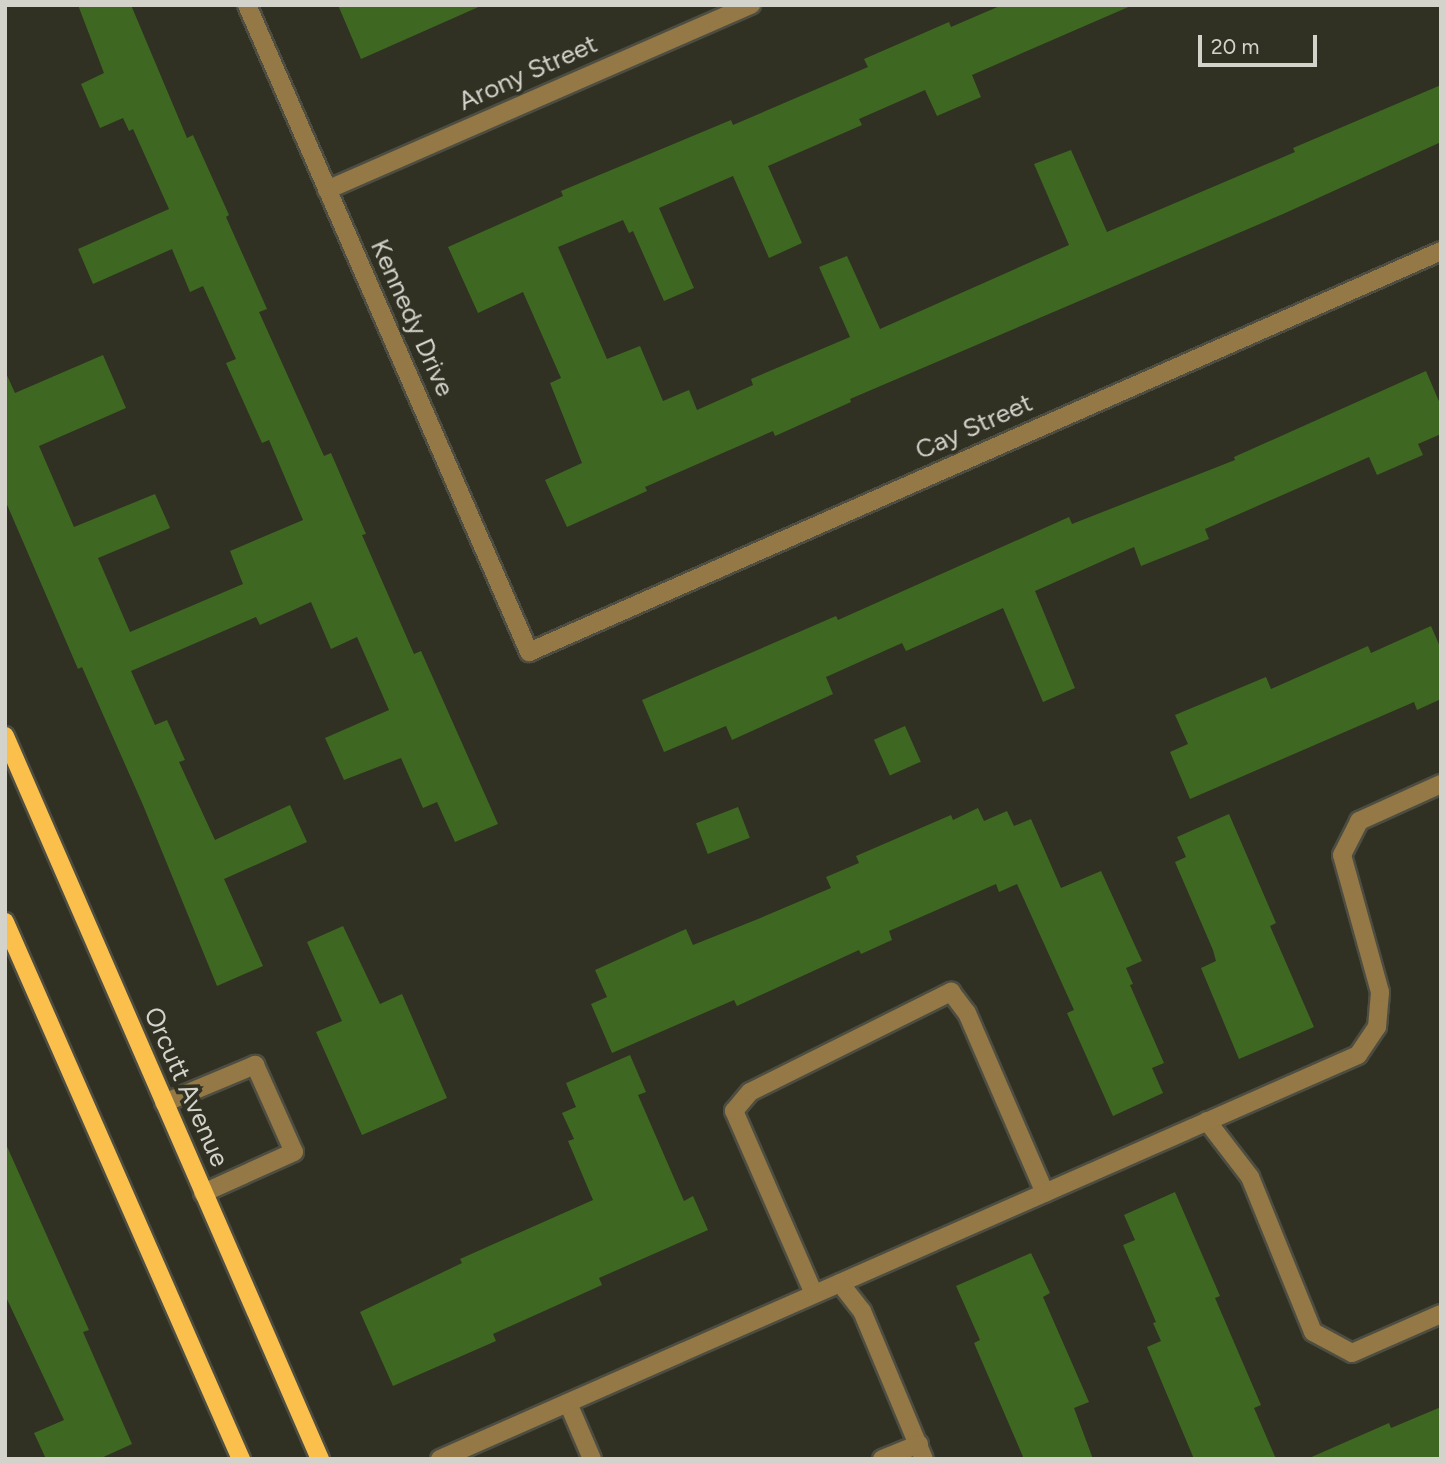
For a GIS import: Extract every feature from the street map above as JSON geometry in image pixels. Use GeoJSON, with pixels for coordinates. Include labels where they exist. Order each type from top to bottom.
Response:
{"type":"FeatureCollection","features":[{"type":"Feature","properties":{"kind":"main road","name":"Orcutt Avenue"},"geometry":{"type":"LineString","coordinates":[[5,736],[320,1459]]}},
{"type":"Feature","properties":{"kind":"main road"},"geometry":{"type":"LineString","coordinates":[[5,922],[241,1459]]}},
{"type":"Feature","properties":{"kind":"street","name":"Kennedy Drive"},"geometry":{"type":"LineString","coordinates":[[247,5],[529,652]]}},
{"type":"Feature","properties":{"kind":"street","name":"Arony Street"},"geometry":{"type":"LineString","coordinates":[[327,190],[751,5]]}},
{"type":"Feature","properties":{"kind":"street","name":"Cay Street"},"geometry":{"type":"LineString","coordinates":[[529,652],[1441,251]]}},
{"type":"Feature","properties":{"kind":"street"},"geometry":{"type":"LineString","coordinates":[[440,1459],[1358,1055],[1377,1027],[1380,992],[1342,855],[1359,821],[1441,784]]}},
{"type":"Feature","properties":{"kind":"street"},"geometry":{"type":"LineString","coordinates":[[814,1294],[734,1111],[750,1092],[951,992],[967,1013],[1045,1193]]}},
{"type":"Feature","properties":{"kind":"street"},"geometry":{"type":"LineString","coordinates":[[164,1103],[255,1065],[294,1152],[203,1193]]}},
{"type":"Feature","properties":{"kind":"street"},"geometry":{"type":"LineString","coordinates":[[1207,1121],[1250,1177],[1313,1332],[1352,1353],[1441,1314]]}},
{"type":"Feature","properties":{"kind":"street"},"geometry":{"type":"LineString","coordinates":[[840,1283],[862,1311],[922,1452],[882,1459]]}},
{"type":"Feature","properties":{"kind":"street"},"geometry":{"type":"LineString","coordinates":[[568,1403],[592,1459]]}},
{"type":"Feature","properties":{"kind":"building"},"geometry":{"type":"Polygon","coordinates":[[[78,5],[131,5],[187,138],[193,135],[229,215],[226,217],[267,309],[259,312],[324,456],[331,453],[366,534],[362,535],[414,654],[421,651],[498,824],[455,842],[437,802],[423,808],[401,758],[344,780],[325,738],[389,710],[357,637],[331,649],[311,602],[260,625],[256,617],[131,671],[155,725],[167,720],[185,760],[179,762],[215,840],[290,805],[307,842],[224,879],[263,966],[217,986],[143,805],[82,667],[78,669],[5,500],[5,371],[15,393],[103,355],[126,408],[39,446],[74,527],[155,494],[170,528],[98,558],[130,632],[243,584],[230,551],[303,520],[269,440],[262,443],[226,363],[236,359],[203,286],[190,292],[172,249],[93,284],[78,249],[169,209],[133,129],[129,131],[123,118],[100,128],[81,84],[104,73],[78,5]]]}},
{"type":"Feature","properties":{"kind":"building"},"geometry":{"type":"Polygon","coordinates":[[[338,5],[483,5],[361,59],[338,5]]]}},
{"type":"Feature","properties":{"kind":"building"},"geometry":{"type":"Polygon","coordinates":[[[1002,5],[1133,5],[972,75],[981,97],[937,116],[925,90],[859,119],[862,125],[768,166],[802,243],[769,258],[733,176],[659,208],[694,288],[664,301],[633,231],[629,233],[623,220],[558,247],[607,359],[640,346],[663,401],[689,390],[697,410],[753,385],[751,379],[850,337],[819,267],[847,256],[880,329],[1069,245],[1034,164],[1071,150],[1107,232],[1295,152],[1293,148],[1441,85],[1441,142],[1283,214],[850,399],[851,402],[775,436],[773,431],[645,487],[647,491],[567,527],[545,480],[582,463],[550,383],[561,378],[523,292],[478,313],[448,247],[563,196],[561,191],[731,120],[733,125],[868,67],[864,59],[949,22],[951,27],[1002,5]]]}},
{"type":"Feature","properties":{"kind":"building"},"geometry":{"type":"Polygon","coordinates":[[[1426,371],[1441,406],[1441,434],[1418,444],[1423,455],[1377,475],[1369,457],[1205,529],[1209,539],[1141,566],[1134,547],[1035,591],[1075,688],[1043,702],[1003,608],[906,651],[902,643],[826,677],[833,694],[732,740],[726,726],[664,752],[642,700],[836,616],[838,620],[1069,517],[1072,524],[1235,460],[1234,457],[1426,371]]]}},
{"type":"Feature","properties":{"kind":"building"},"geometry":{"type":"Polygon","coordinates":[[[1431,626],[1441,649],[1441,699],[1417,710],[1414,702],[1190,799],[1170,752],[1188,744],[1175,715],[1266,677],[1271,689],[1368,646],[1371,653],[1431,626]]]}},
{"type":"Feature","properties":{"kind":"building"},"geometry":{"type":"Polygon","coordinates":[[[905,726],[921,762],[890,775],[874,740],[905,726]]]}},
{"type":"Feature","properties":{"kind":"building"},"geometry":{"type":"Polygon","coordinates":[[[738,807],[750,838],[708,854],[696,823],[738,807]]]}},
{"type":"Feature","properties":{"kind":"building"},"geometry":{"type":"Polygon","coordinates":[[[978,808],[984,821],[1007,811],[1014,826],[1031,819],[1061,888],[1101,871],[1142,961],[1126,968],[1133,984],[1130,985],[1164,1063],[1152,1068],[1163,1093],[1113,1116],[1067,1013],[1074,1010],[1017,884],[999,892],[996,884],[889,931],[892,940],[861,954],[859,950],[737,1006],[734,1000],[612,1053],[591,1004],[607,997],[595,970],[686,929],[693,945],[758,919],[831,888],[826,877],[859,863],[856,856],[951,815],[953,820],[978,808]]]}},
{"type":"Feature","properties":{"kind":"building"},"geometry":{"type":"Polygon","coordinates":[[[1229,814],[1276,923],[1270,926],[1314,1027],[1239,1059],[1201,968],[1216,961],[1213,950],[1175,862],[1186,857],[1177,837],[1229,814]]]}},
{"type":"Feature","properties":{"kind":"building"},"geometry":{"type":"Polygon","coordinates":[[[343,926],[380,1004],[402,994],[447,1098],[362,1135],[316,1032],[342,1021],[307,942],[343,926]]]}},
{"type":"Feature","properties":{"kind":"building"},"geometry":{"type":"Polygon","coordinates":[[[630,1055],[646,1092],[638,1095],[684,1201],[693,1196],[708,1230],[599,1278],[602,1285],[493,1334],[496,1341],[393,1386],[360,1312],[462,1263],[460,1259],[593,1200],[568,1141],[574,1139],[562,1113],[576,1107],[566,1083],[630,1055]]]}},
{"type":"Feature","properties":{"kind":"building"},"geometry":{"type":"Polygon","coordinates":[[[5,1142],[89,1330],[83,1332],[132,1444],[99,1459],[46,1459],[34,1433],[64,1420],[5,1295],[5,1142]]]}},
{"type":"Feature","properties":{"kind":"building"},"geometry":{"type":"Polygon","coordinates":[[[1175,1192],[1220,1296],[1215,1298],[1261,1405],[1254,1408],[1276,1459],[1194,1459],[1147,1347],[1161,1341],[1153,1323],[1156,1322],[1123,1245],[1135,1240],[1124,1215],[1175,1192]]]}},
{"type":"Feature","properties":{"kind":"building"},"geometry":{"type":"Polygon","coordinates":[[[1031,1253],[1050,1293],[1043,1297],[1089,1402],[1074,1408],[1093,1459],[1024,1459],[974,1343],[980,1340],[956,1286],[1031,1253]]]}},
{"type":"Feature","properties":{"kind":"building"},"geometry":{"type":"Polygon","coordinates":[[[1441,1407],[1441,1459],[1307,1459],[1389,1423],[1391,1428],[1441,1407]]]}}]}
